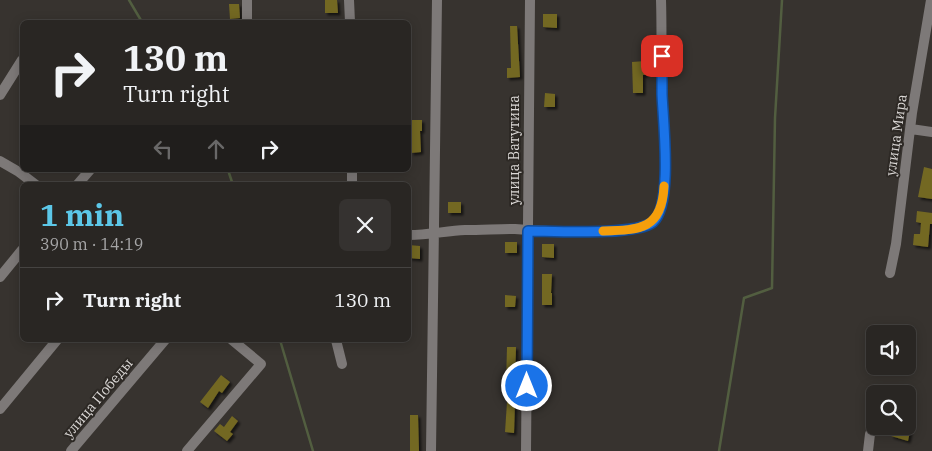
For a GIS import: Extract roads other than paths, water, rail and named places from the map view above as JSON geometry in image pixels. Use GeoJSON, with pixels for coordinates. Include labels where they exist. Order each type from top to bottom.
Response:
{"type":"FeatureCollection","features":[{"type":"Feature","properties":{"kind":"street"},"geometry":{"type":"LineString","coordinates":[[247,0],[247,20]]}},
{"type":"Feature","properties":{"kind":"street"},"geometry":{"type":"LineString","coordinates":[[349,0],[350,20]]}},
{"type":"Feature","properties":{"kind":"street"},"geometry":{"type":"LineString","coordinates":[[431,451],[437,0]]}},
{"type":"Feature","properties":{"kind":"street","name":"улица Ватутина"},"geometry":{"type":"LineString","coordinates":[[526,451],[530,0]]}},
{"type":"Feature","properties":{"kind":"street"},"geometry":{"type":"LineString","coordinates":[[411,234],[514,229],[528,231],[609,231],[637,228],[653,222],[661,210],[664,196],[665,171],[661,0]]}},
{"type":"Feature","properties":{"kind":"street","name":"улица Мира"},"geometry":{"type":"LineString","coordinates":[[890,273],[896,244],[912,114],[931,2]]}},
{"type":"Feature","properties":{"kind":"street"},"geometry":{"type":"LineString","coordinates":[[0,95],[20,63]]}},
{"type":"Feature","properties":{"kind":"street"},"geometry":{"type":"LineString","coordinates":[[911,129],[932,132]]}},
{"type":"Feature","properties":{"kind":"street"},"geometry":{"type":"LineString","coordinates":[[0,161],[32,182]]}},
{"type":"Feature","properties":{"kind":"street"},"geometry":{"type":"LineString","coordinates":[[80,182],[88,172]]}},
{"type":"Feature","properties":{"kind":"street"},"geometry":{"type":"LineString","coordinates":[[0,277],[20,252]]}},
{"type":"Feature","properties":{"kind":"street"},"geometry":{"type":"LineString","coordinates":[[0,409],[55,342]]}},
{"type":"Feature","properties":{"kind":"street","name":"улица Победы"},"geometry":{"type":"LineString","coordinates":[[71,451],[163,342]]}},
{"type":"Feature","properties":{"kind":"street"},"geometry":{"type":"LineString","coordinates":[[187,451],[261,364],[234,342]]}},
{"type":"Feature","properties":{"kind":"street"},"geometry":{"type":"LineString","coordinates":[[336,342],[342,364]]}},
{"type":"Feature","properties":{"kind":"street"},"geometry":{"type":"LineString","coordinates":[[868,451],[870,435]]}},
{"type":"Feature","properties":{"kind":"waterway"},"geometry":{"type":"LineString","coordinates":[[129,0],[141,20]]}},
{"type":"Feature","properties":{"kind":"waterway"},"geometry":{"type":"LineString","coordinates":[[719,451],[744,298],[772,288],[775,118],[782,0]]}},
{"type":"Feature","properties":{"kind":"waterway"},"geometry":{"type":"LineString","coordinates":[[229,172],[232,182]]}},
{"type":"Feature","properties":{"kind":"waterway"},"geometry":{"type":"LineString","coordinates":[[281,342],[313,451]]}}]}
